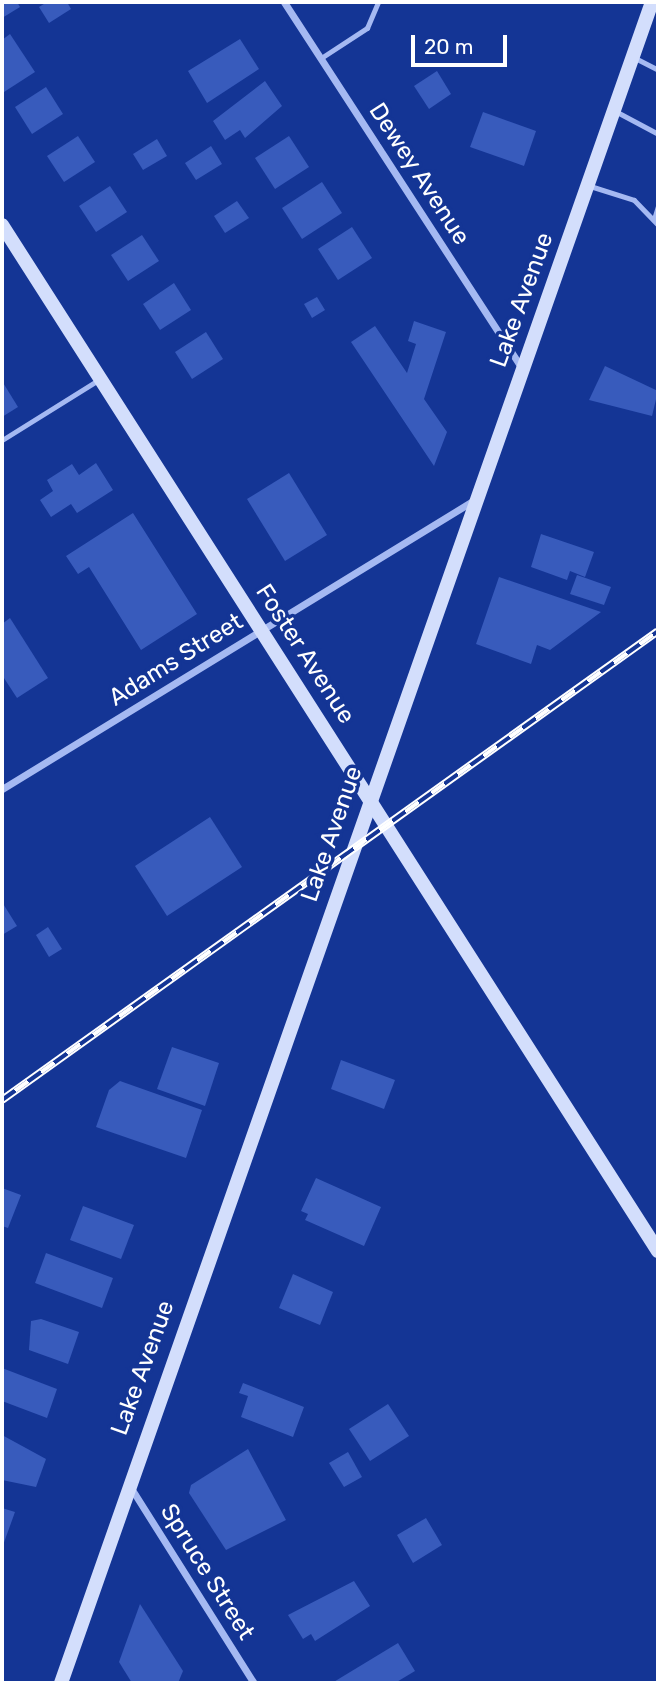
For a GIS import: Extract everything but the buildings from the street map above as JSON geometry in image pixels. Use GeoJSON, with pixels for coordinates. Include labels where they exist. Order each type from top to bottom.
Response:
{"type":"FeatureCollection","features":[{"type":"Feature","properties":{"kind":"street","name":"Dewey Avenue"},"geometry":{"type":"LineString","coordinates":[[284,2],[522,368]]}},
{"type":"Feature","properties":{"kind":"street","name":"Lake Avenue"},"geometry":{"type":"LineString","coordinates":[[61,1683],[127,1481],[652,2]]}},
{"type":"Feature","properties":{"kind":"street","name":"Foster Avenue"},"geometry":{"type":"LineString","coordinates":[[2,225],[658,1251]]}},
{"type":"Feature","properties":{"kind":"street","name":"Adams Street"},"geometry":{"type":"LineString","coordinates":[[2,789],[477,498]]}},
{"type":"Feature","properties":{"kind":"street","name":"Spruce Street"},"geometry":{"type":"LineString","coordinates":[[127,1481],[254,1683]]}},
{"type":"Feature","properties":{"kind":"lane"},"geometry":{"type":"LineString","coordinates":[[321,58],[367,28],[378,2]]}},
{"type":"Feature","properties":{"kind":"lane"},"geometry":{"type":"LineString","coordinates":[[632,57],[658,70]]}},
{"type":"Feature","properties":{"kind":"lane"},"geometry":{"type":"LineString","coordinates":[[613,110],[658,134]]}},
{"type":"Feature","properties":{"kind":"lane"},"geometry":{"type":"LineString","coordinates":[[587,185],[634,200],[656,222]]}},
{"type":"Feature","properties":{"kind":"lane"},"geometry":{"type":"LineString","coordinates":[[656,222],[658,206]]}},
{"type":"Feature","properties":{"kind":"lane"},"geometry":{"type":"LineString","coordinates":[[2,440],[100,379]]}},
{"type":"Feature","properties":{"kind":"railway"},"geometry":{"type":"LineString","coordinates":[[2,1100],[658,631]]}}]}
